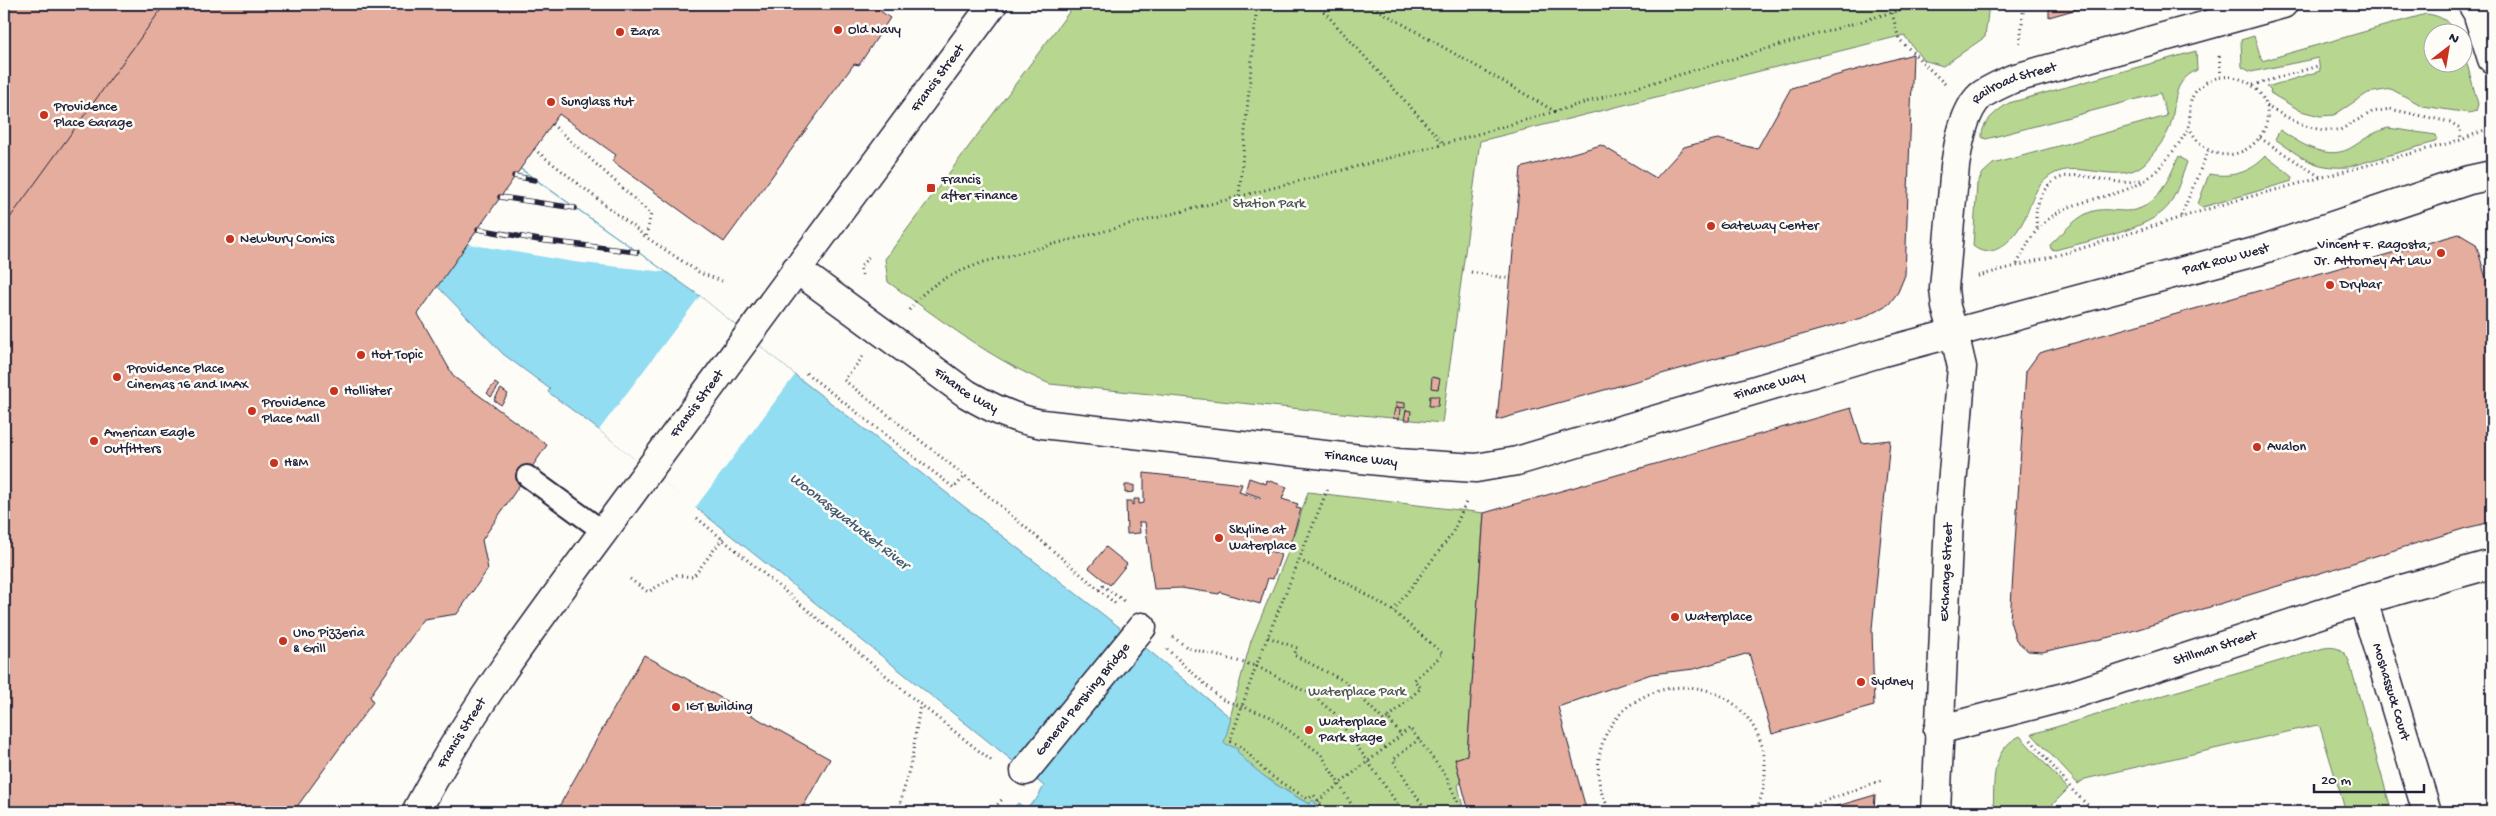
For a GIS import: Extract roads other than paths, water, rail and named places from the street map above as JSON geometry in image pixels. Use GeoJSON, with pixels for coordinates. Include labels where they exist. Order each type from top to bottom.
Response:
{"type":"FeatureCollection","features":[{"type":"Feature","properties":{"kind":"street","name":"Francis Street"},"geometry":{"type":"LineString","coordinates":[[416,812],[457,738],[604,532],[993,4]]}},
{"type":"Feature","properties":{"kind":"street","name":"Railroad Street"},"geometry":{"type":"LineString","coordinates":[[1954,333],[1946,307],[1944,288],[1955,166],[1958,146],[1965,122],[1980,96],[2012,79],[2283,4]]}},
{"type":"Feature","properties":{"kind":"street"},"geometry":{"type":"LineString","coordinates":[[2472,4],[2477,12],[2492,60]]}},
{"type":"Feature","properties":{"kind":"street","name":"Park Row West"},"geometry":{"type":"LineString","coordinates":[[1954,333],[2258,251],[2469,180],[2492,175]]}},
{"type":"Feature","properties":{"kind":"street","name":"Finance Way"},"geometry":{"type":"LineString","coordinates":[[796,269],[968,394],[993,408],[1018,418],[1062,426],[1447,467],[1476,468],[1517,461],[1954,333]]}},
{"type":"Feature","properties":{"kind":"street","name":"Exchange Street"},"geometry":{"type":"LineString","coordinates":[[1936,812],[1938,730],[1950,520],[1962,367],[1954,333]]}},
{"type":"Feature","properties":{"kind":"street","name":"Stillman Street"},"geometry":{"type":"LineString","coordinates":[[1938,730],[2068,696],[2363,600],[2492,564]]}},
{"type":"Feature","properties":{"kind":"street","name":"Moshassuck Court"},"geometry":{"type":"LineString","coordinates":[[2363,600],[2428,812]]}},
{"type":"Feature","properties":{"kind":"street","name":"General Pershing Bridge"},"geometry":{"type":"LineString","coordinates":[[1025,771],[1154,629]]}},
{"type":"Feature","properties":{"kind":"lane"},"geometry":{"type":"LineString","coordinates":[[526,476],[604,532]]}},
{"type":"Feature","properties":{"kind":"water","name":"Woonasquatucket River"},"geometry":{"type":"Polygon","coordinates":[[[202,4],[375,4],[493,149],[700,296],[795,375],[1141,644],[1231,718],[1224,743],[1238,749],[1237,751],[1245,760],[1280,787],[1309,804],[1313,800],[1322,812],[1010,812],[1018,803],[1025,808],[1036,800],[1044,786],[599,430],[548,392],[550,389],[503,354],[438,287],[202,4]]]}},
{"type":"Feature","properties":{"kind":"railway"},"geometry":{"type":"LineString","coordinates":[[514,176],[535,180]]}},
{"type":"Feature","properties":{"kind":"railway"},"geometry":{"type":"LineString","coordinates":[[500,197],[575,208]]}},
{"type":"Feature","properties":{"kind":"railway"},"geometry":{"type":"LineString","coordinates":[[478,229],[539,240],[637,252]]}},
{"type":"Feature","properties":{"kind":"place","name":"Old Navy"},"geometry":{"type":"Point","coordinates":[838,30]}},
{"type":"Feature","properties":{"kind":"place","name":"Zara"},"geometry":{"type":"Point","coordinates":[620,32]}},
{"type":"Feature","properties":{"kind":"place","name":"Sunglass Hut"},"geometry":{"type":"Point","coordinates":[551,102]}},
{"type":"Feature","properties":{"kind":"place","name":"Providence Place Garage"},"geometry":{"type":"Point","coordinates":[44,115]}},
{"type":"Feature","properties":{"kind":"place","name":"Francis after Finance"},"geometry":{"type":"Point","coordinates":[931,188]}},
{"type":"Feature","properties":{"kind":"place","name":"Gateway Center"},"geometry":{"type":"Point","coordinates":[1711,226]}},
{"type":"Feature","properties":{"kind":"place","name":"Newbury Comics"},"geometry":{"type":"Point","coordinates":[230,239]}},
{"type":"Feature","properties":{"kind":"place","name":"Vincent F. Ragosta, Jr. Attorney At Law"},"geometry":{"type":"Point","coordinates":[2441,253]}},
{"type":"Feature","properties":{"kind":"place","name":"Drybar"},"geometry":{"type":"Point","coordinates":[2330,285]}},
{"type":"Feature","properties":{"kind":"place","name":"Hot Topic"},"geometry":{"type":"Point","coordinates":[361,355]}},
{"type":"Feature","properties":{"kind":"place","name":"Providence Place Cinemas 16 and IMAX"},"geometry":{"type":"Point","coordinates":[117,377]}},
{"type":"Feature","properties":{"kind":"place","name":"Hollister"},"geometry":{"type":"Point","coordinates":[334,391]}},
{"type":"Feature","properties":{"kind":"place","name":"Providence Place Mall"},"geometry":{"type":"Point","coordinates":[252,411]}},
{"type":"Feature","properties":{"kind":"place","name":"American Eagle Outfitters"},"geometry":{"type":"Point","coordinates":[94,441]}},
{"type":"Feature","properties":{"kind":"place","name":"Avalon"},"geometry":{"type":"Point","coordinates":[2257,447]}},
{"type":"Feature","properties":{"kind":"place","name":"H&M"},"geometry":{"type":"Point","coordinates":[274,463]}},
{"type":"Feature","properties":{"kind":"place","name":"Skyline at Waterplace"},"geometry":{"type":"Point","coordinates":[1219,538]}},
{"type":"Feature","properties":{"kind":"place","name":"Waterplace"},"geometry":{"type":"Point","coordinates":[1675,617]}},
{"type":"Feature","properties":{"kind":"place","name":"Uno Pizzeria & Grill"},"geometry":{"type":"Point","coordinates":[283,641]}},
{"type":"Feature","properties":{"kind":"place","name":"Sydney"},"geometry":{"type":"Point","coordinates":[1861,682]}},
{"type":"Feature","properties":{"kind":"place","name":"IGT Building"},"geometry":{"type":"Point","coordinates":[676,707]}},
{"type":"Feature","properties":{"kind":"place","name":"Waterplace Park stage"},"geometry":{"type":"Point","coordinates":[1309,730]}},
{"type":"Feature","properties":{"kind":"park label","name":"Station Park"},"geometry":{"type":"Point","coordinates":[1269,204]}},
{"type":"Feature","properties":{"kind":"park label","name":"Waterplace Park"},"geometry":{"type":"Point","coordinates":[1357,692]}}]}
